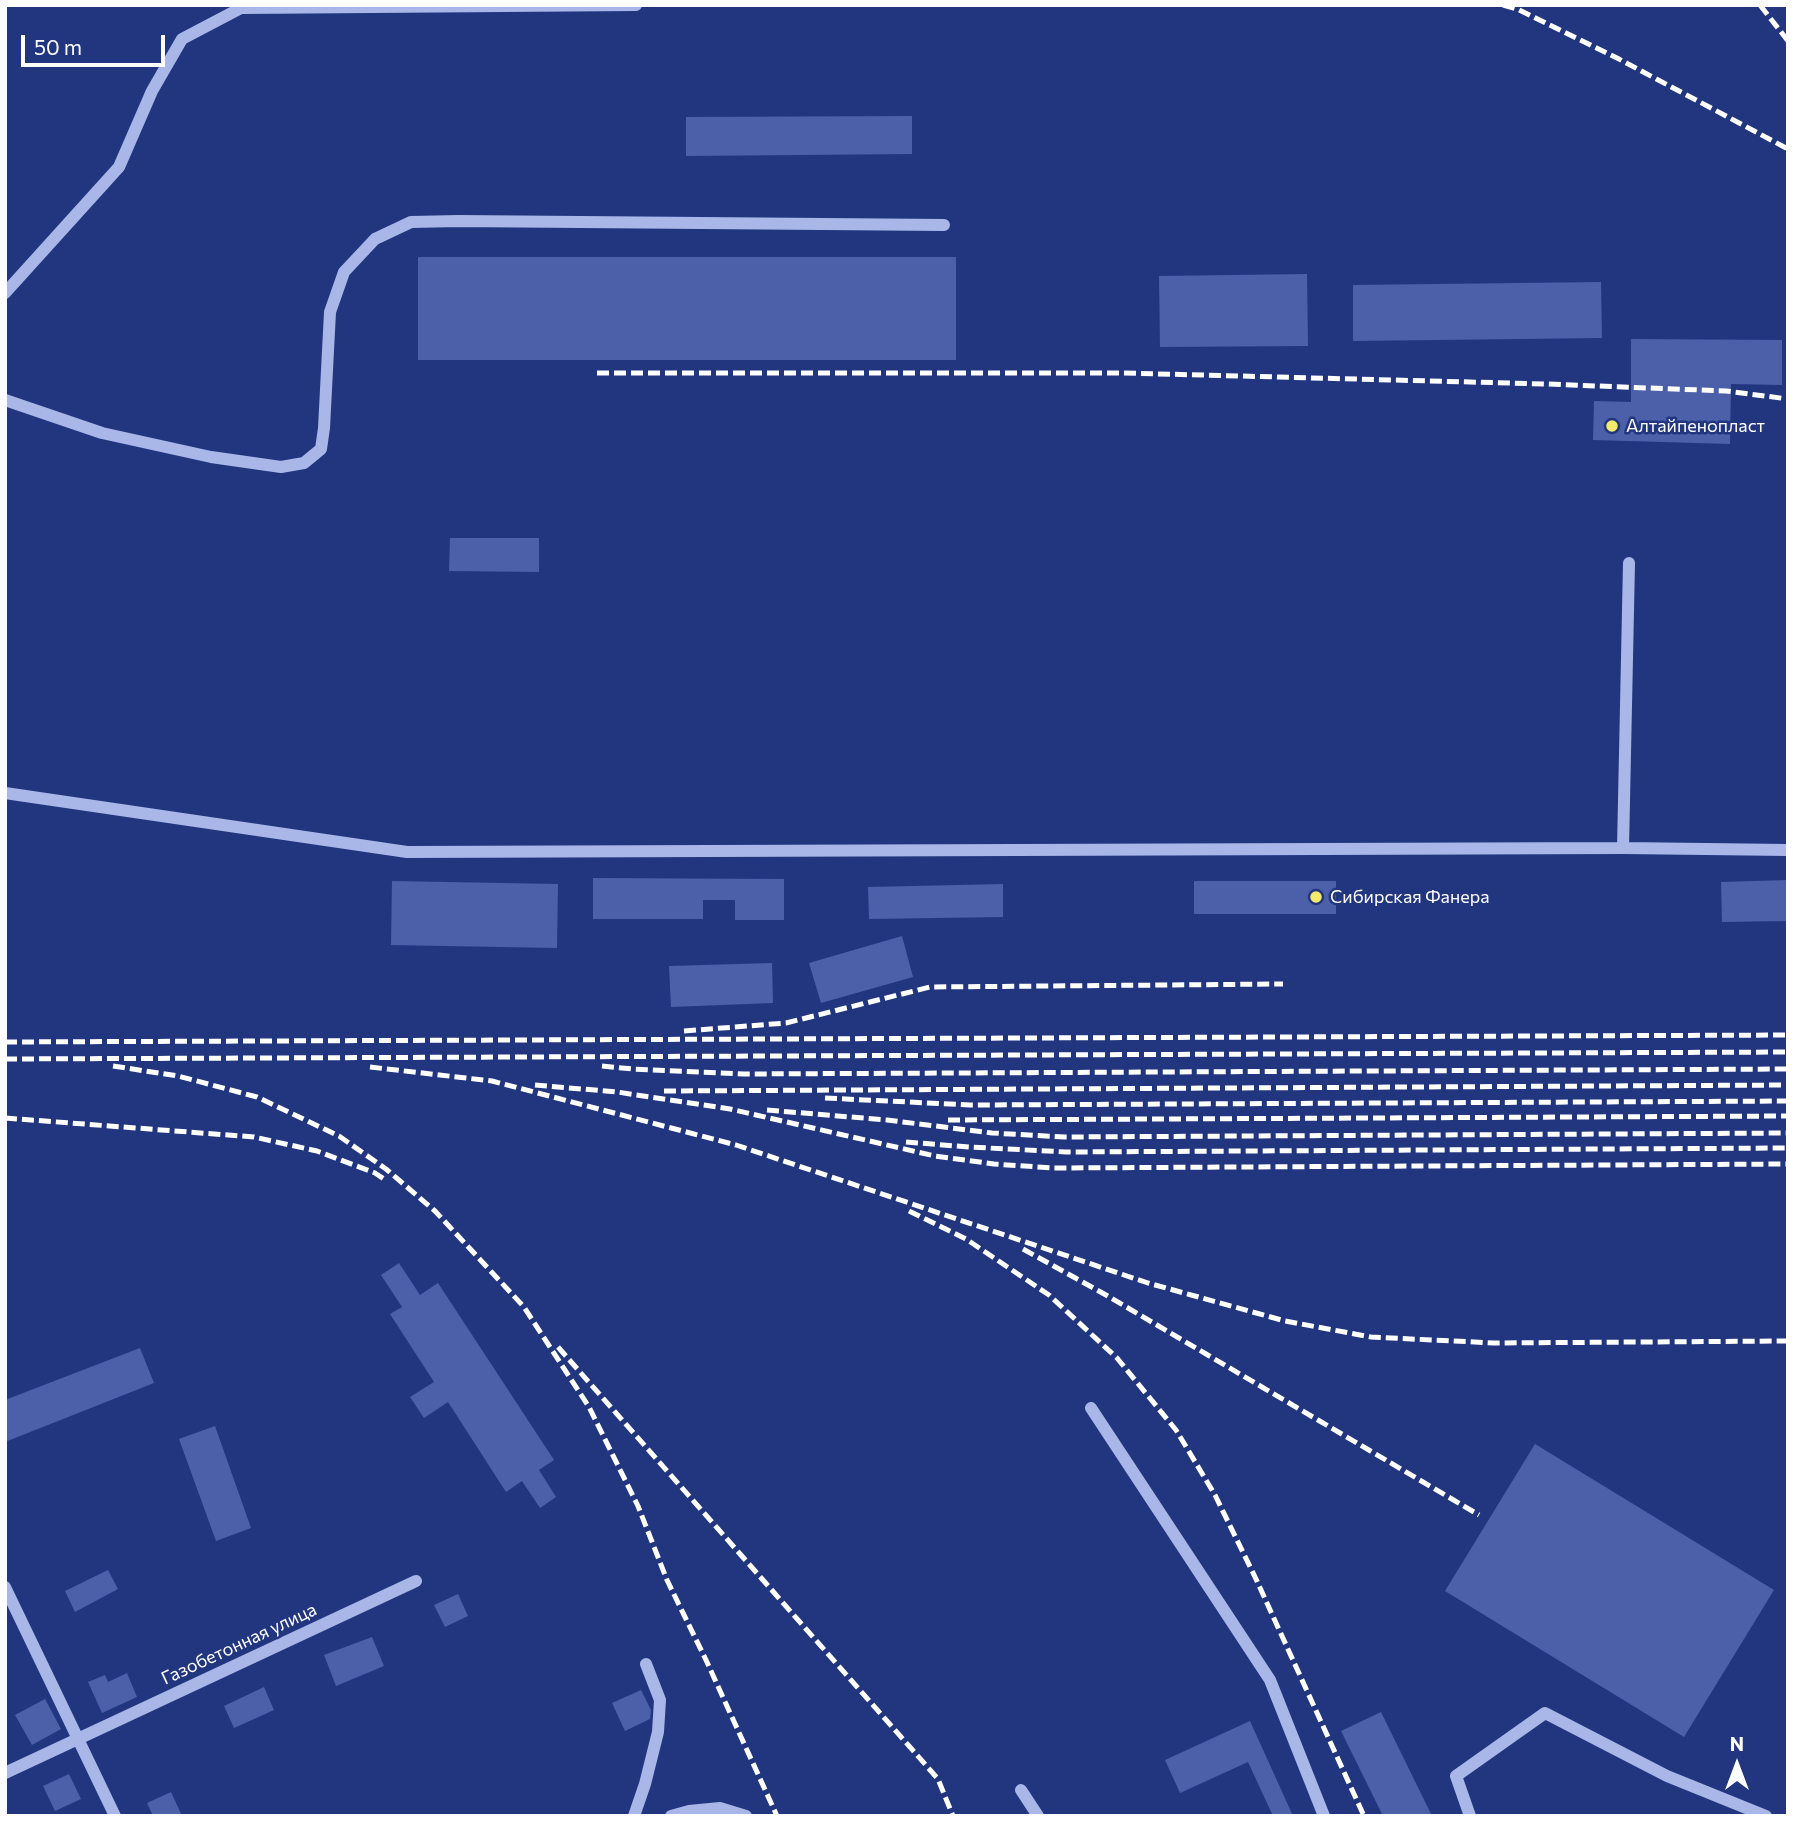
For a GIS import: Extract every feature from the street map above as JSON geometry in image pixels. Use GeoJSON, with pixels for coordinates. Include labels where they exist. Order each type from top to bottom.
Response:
{"type":"FeatureCollection","features":[{"type":"Feature","properties":{"kind":"street"},"geometry":{"type":"LineString","coordinates":[[5,293],[119,167],[152,91],[182,39],[242,8],[636,5]]}},
{"type":"Feature","properties":{"kind":"street"},"geometry":{"type":"LineString","coordinates":[[5,400],[103,433],[211,457],[281,467],[304,463],[321,449],[330,312],[344,272],[375,239],[411,222],[944,225]]}},
{"type":"Feature","properties":{"kind":"street"},"geometry":{"type":"LineString","coordinates":[[1622,848],[1629,563]]}},
{"type":"Feature","properties":{"kind":"street"},"geometry":{"type":"LineString","coordinates":[[5,793],[407,852],[1622,848],[1788,850]]}},
{"type":"Feature","properties":{"kind":"street"},"geometry":{"type":"LineString","coordinates":[[1091,1408],[1270,1679],[1324,1816]]}},
{"type":"Feature","properties":{"kind":"street","name":"Газобетонная улица"},"geometry":{"type":"LineString","coordinates":[[5,1773],[416,1581]]}},
{"type":"Feature","properties":{"kind":"street"},"geometry":{"type":"LineString","coordinates":[[5,1587],[115,1816]]}},
{"type":"Feature","properties":{"kind":"street"},"geometry":{"type":"LineString","coordinates":[[634,1816],[658,1732],[660,1700],[646,1664]]}},
{"type":"Feature","properties":{"kind":"street"},"geometry":{"type":"LineString","coordinates":[[1470,1816],[1456,1776],[1545,1713],[1667,1776],[1766,1816]]}},
{"type":"Feature","properties":{"kind":"street"},"geometry":{"type":"LineString","coordinates":[[1021,1790],[1038,1816]]}},
{"type":"Feature","properties":{"kind":"street"},"geometry":{"type":"LineString","coordinates":[[671,1816],[720,1808],[746,1816]]}},
{"type":"Feature","properties":{"kind":"building"},"geometry":{"type":"Polygon","coordinates":[[[912,116],[912,154],[686,156],[686,117],[912,116]]]}},
{"type":"Feature","properties":{"kind":"building"},"geometry":{"type":"Polygon","coordinates":[[[418,257],[956,257],[956,360],[418,360],[418,257]]]}},
{"type":"Feature","properties":{"kind":"building"},"geometry":{"type":"Polygon","coordinates":[[[1307,274],[1308,346],[1160,347],[1159,276],[1307,274]]]}},
{"type":"Feature","properties":{"kind":"building"},"geometry":{"type":"Polygon","coordinates":[[[1601,282],[1602,338],[1353,341],[1353,285],[1601,282]]]}},
{"type":"Feature","properties":{"kind":"building"},"geometry":{"type":"Polygon","coordinates":[[[1631,339],[1782,340],[1782,385],[1731,384],[1730,444],[1593,440],[1594,401],[1631,402],[1631,339]]]}},
{"type":"Feature","properties":{"kind":"building"},"geometry":{"type":"Polygon","coordinates":[[[450,538],[539,538],[539,572],[449,571],[450,538]]]}},
{"type":"Feature","properties":{"kind":"building"},"geometry":{"type":"Polygon","coordinates":[[[593,878],[784,879],[784,920],[735,920],[735,900],[703,900],[703,919],[593,919],[593,878]]]}},
{"type":"Feature","properties":{"kind":"building"},"geometry":{"type":"Polygon","coordinates":[[[1788,880],[1788,921],[1722,922],[1721,882],[1788,880]]]}},
{"type":"Feature","properties":{"kind":"building"},"geometry":{"type":"Polygon","coordinates":[[[392,881],[558,884],[557,948],[391,945],[392,881]]]}},
{"type":"Feature","properties":{"kind":"building"},"geometry":{"type":"Polygon","coordinates":[[[1194,881],[1336,881],[1336,914],[1194,914],[1194,881]]]}},
{"type":"Feature","properties":{"kind":"building"},"geometry":{"type":"Polygon","coordinates":[[[1003,884],[1003,917],[869,919],[868,887],[1003,884]]]}},
{"type":"Feature","properties":{"kind":"building"},"geometry":{"type":"Polygon","coordinates":[[[902,936],[913,977],[821,1003],[809,963],[902,936]]]}},
{"type":"Feature","properties":{"kind":"building"},"geometry":{"type":"Polygon","coordinates":[[[772,963],[773,1003],[671,1007],[669,966],[772,963]]]}},
{"type":"Feature","properties":{"kind":"building"},"geometry":{"type":"Polygon","coordinates":[[[399,1263],[420,1295],[438,1283],[554,1460],[539,1470],[556,1497],[540,1508],[522,1481],[506,1492],[448,1402],[424,1418],[410,1397],[434,1382],[390,1314],[402,1307],[381,1275],[399,1263]]]}},
{"type":"Feature","properties":{"kind":"building"},"geometry":{"type":"Polygon","coordinates":[[[140,1348],[154,1383],[5,1442],[5,1400],[140,1348]]]}},
{"type":"Feature","properties":{"kind":"building"},"geometry":{"type":"Polygon","coordinates":[[[215,1426],[251,1528],[216,1541],[179,1439],[215,1426]]]}},
{"type":"Feature","properties":{"kind":"building"},"geometry":{"type":"Polygon","coordinates":[[[1535,1444],[1774,1590],[1684,1737],[1445,1591],[1535,1444]]]}},
{"type":"Feature","properties":{"kind":"building"},"geometry":{"type":"Polygon","coordinates":[[[108,1570],[118,1589],[75,1612],[65,1591],[108,1570]]]}},
{"type":"Feature","properties":{"kind":"building"},"geometry":{"type":"Polygon","coordinates":[[[458,1594],[468,1616],[445,1627],[434,1605],[458,1594]]]}},
{"type":"Feature","properties":{"kind":"building"},"geometry":{"type":"Polygon","coordinates":[[[372,1637],[384,1666],[336,1686],[324,1655],[372,1637]]]}},
{"type":"Feature","properties":{"kind":"building"},"geometry":{"type":"Polygon","coordinates":[[[127,1673],[137,1697],[102,1713],[88,1682],[105,1675],[108,1682],[127,1673]]]}},
{"type":"Feature","properties":{"kind":"building"},"geometry":{"type":"Polygon","coordinates":[[[264,1687],[274,1710],[234,1728],[224,1706],[264,1687]]]}},
{"type":"Feature","properties":{"kind":"building"},"geometry":{"type":"Polygon","coordinates":[[[641,1690],[651,1710],[650,1719],[625,1731],[612,1703],[641,1690]]]}},
{"type":"Feature","properties":{"kind":"building"},"geometry":{"type":"Polygon","coordinates":[[[45,1699],[61,1729],[32,1745],[15,1715],[45,1699]]]}},
{"type":"Feature","properties":{"kind":"building"},"geometry":{"type":"Polygon","coordinates":[[[1381,1712],[1432,1816],[1383,1816],[1341,1731],[1381,1712]]]}},
{"type":"Feature","properties":{"kind":"building"},"geometry":{"type":"Polygon","coordinates":[[[1250,1721],[1293,1816],[1273,1816],[1248,1762],[1180,1793],[1165,1760],[1250,1721]]]}},
{"type":"Feature","properties":{"kind":"building"},"geometry":{"type":"Polygon","coordinates":[[[69,1774],[81,1799],[55,1811],[43,1786],[69,1774]]]}},
{"type":"Feature","properties":{"kind":"building"},"geometry":{"type":"Polygon","coordinates":[[[171,1792],[182,1816],[153,1816],[147,1803],[171,1792]]]}},
{"type":"Feature","properties":{"kind":"railway"},"geometry":{"type":"LineString","coordinates":[[1503,5],[1517,9],[1617,58],[1788,149]]}},
{"type":"Feature","properties":{"kind":"railway"},"geometry":{"type":"LineString","coordinates":[[1760,5],[1788,41]]}},
{"type":"Feature","properties":{"kind":"railway"},"geometry":{"type":"LineString","coordinates":[[597,373],[1123,373],[1726,391],[1788,399]]}},
{"type":"Feature","properties":{"kind":"railway"},"geometry":{"type":"LineString","coordinates":[[684,1031],[786,1023],[930,987],[1283,984]]}},
{"type":"Feature","properties":{"kind":"railway"},"geometry":{"type":"LineString","coordinates":[[5,1042],[1788,1035]]}},
{"type":"Feature","properties":{"kind":"railway"},"geometry":{"type":"LineString","coordinates":[[5,1059],[1788,1052]]}},
{"type":"Feature","properties":{"kind":"railway"},"geometry":{"type":"LineString","coordinates":[[113,1066],[178,1076],[257,1097],[339,1136],[386,1169],[435,1211],[524,1307],[589,1407],[638,1506],[667,1580],[777,1816]]}},
{"type":"Feature","properties":{"kind":"railway"},"geometry":{"type":"LineString","coordinates":[[602,1066],[744,1074],[1788,1069]]}},
{"type":"Feature","properties":{"kind":"railway"},"geometry":{"type":"LineString","coordinates":[[370,1067],[492,1081],[736,1145],[1148,1283],[1285,1321],[1371,1337],[1494,1343],[1788,1341]]}},
{"type":"Feature","properties":{"kind":"railway"},"geometry":{"type":"LineString","coordinates":[[535,1085],[617,1092],[730,1109],[935,1156],[1054,1168],[1788,1164]]}},
{"type":"Feature","properties":{"kind":"railway"},"geometry":{"type":"LineString","coordinates":[[664,1091],[1788,1085]]}},
{"type":"Feature","properties":{"kind":"railway"},"geometry":{"type":"LineString","coordinates":[[825,1098],[970,1105],[1788,1101]]}},
{"type":"Feature","properties":{"kind":"railway"},"geometry":{"type":"LineString","coordinates":[[767,1110],[887,1120],[992,1133],[1065,1137],[1788,1133]]}},
{"type":"Feature","properties":{"kind":"railway"},"geometry":{"type":"LineString","coordinates":[[948,1120],[1788,1116]]}},
{"type":"Feature","properties":{"kind":"railway"},"geometry":{"type":"LineString","coordinates":[[5,1118],[254,1137],[317,1151],[375,1173],[387,1181]]}},
{"type":"Feature","properties":{"kind":"railway"},"geometry":{"type":"LineString","coordinates":[[906,1142],[1066,1152],[1788,1148]]}},
{"type":"Feature","properties":{"kind":"railway"},"geometry":{"type":"LineString","coordinates":[[909,1211],[966,1239],[1049,1295],[1117,1358],[1176,1430],[1215,1495],[1256,1579],[1364,1816]]}},
{"type":"Feature","properties":{"kind":"railway"},"geometry":{"type":"LineString","coordinates":[[1023,1249],[1479,1515]]}},
{"type":"Feature","properties":{"kind":"railway"},"geometry":{"type":"LineString","coordinates":[[558,1347],[938,1779],[953,1816]]}},
{"type":"Feature","properties":{"kind":"place","name":"Алтайпенопласт"},"geometry":{"type":"Point","coordinates":[1612,426]}},
{"type":"Feature","properties":{"kind":"place","name":"Сибирская Фанера"},"geometry":{"type":"Point","coordinates":[1316,897]}}]}
